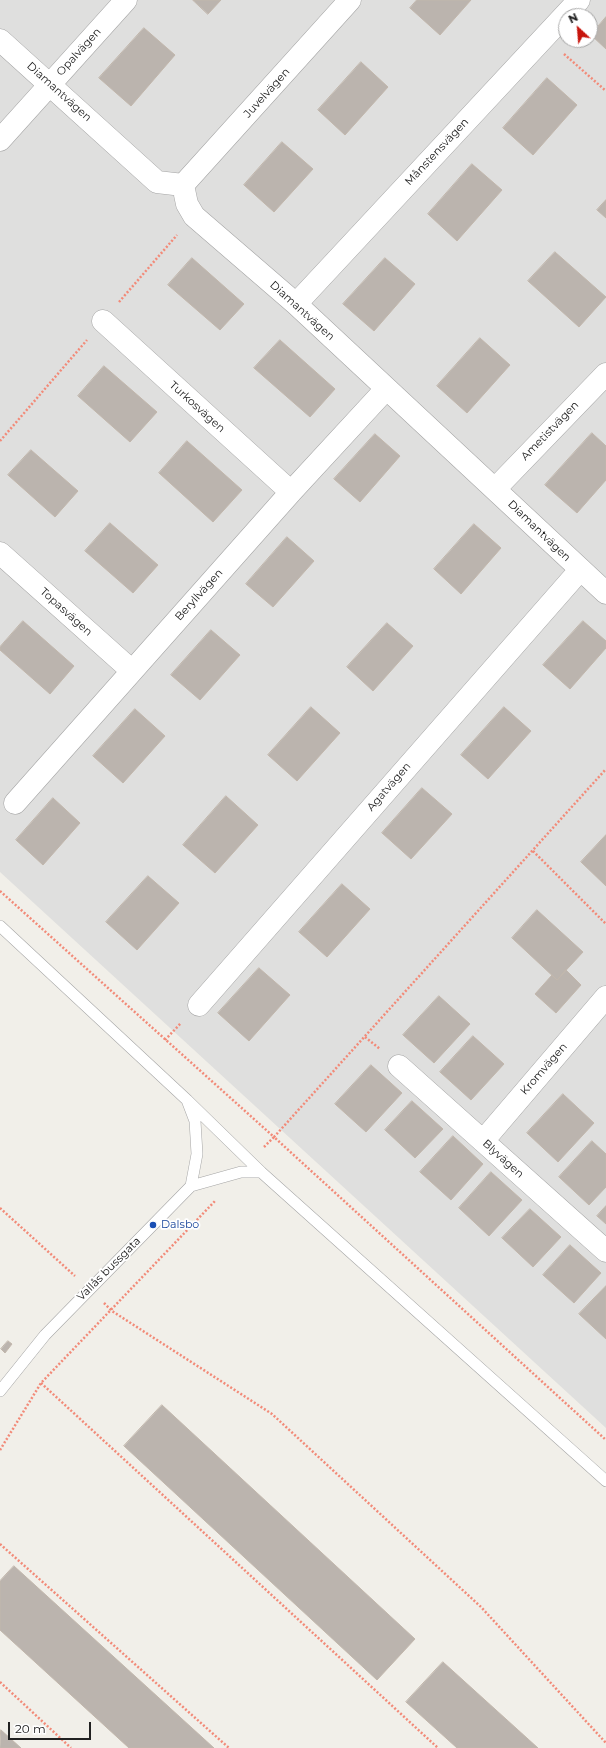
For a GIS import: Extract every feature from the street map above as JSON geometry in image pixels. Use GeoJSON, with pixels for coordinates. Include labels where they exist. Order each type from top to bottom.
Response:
{"type":"FeatureCollection","features":[{"type":"Feature","properties":{"kind":"street","name":"Opalvägen"},"geometry":{"type":"LineString","coordinates":[[0,140],[126,0]]}},
{"type":"Feature","properties":{"kind":"street","name":"Juvelvägen"},"geometry":{"type":"LineString","coordinates":[[183,185],[350,0]]}},
{"type":"Feature","properties":{"kind":"street","name":"Månstensvägen"},"geometry":{"type":"LineString","coordinates":[[296,304],[578,0]]}},
{"type":"Feature","properties":{"kind":"street","name":"Diamantvägen"},"geometry":{"type":"LineString","coordinates":[[0,40],[157,182],[183,185],[187,204],[194,216],[296,304],[606,593]]}},
{"type":"Feature","properties":{"kind":"street","name":"Turkosvägen"},"geometry":{"type":"LineString","coordinates":[[103,321],[291,492]]}},
{"type":"Feature","properties":{"kind":"street","name":"Ametistvägen"},"geometry":{"type":"LineString","coordinates":[[494,489],[606,374]]}},
{"type":"Feature","properties":{"kind":"street","name":"Beryllvägen"},"geometry":{"type":"LineString","coordinates":[[15,803],[131,670],[386,389]]}},
{"type":"Feature","properties":{"kind":"street","name":"Topasvägen"},"geometry":{"type":"LineString","coordinates":[[0,553],[131,670]]}},
{"type":"Feature","properties":{"kind":"street","name":"Agatvägen"},"geometry":{"type":"LineString","coordinates":[[198,1005],[580,570]]}},
{"type":"Feature","properties":{"kind":"street","name":"Kromvägen"},"geometry":{"type":"LineString","coordinates":[[483,1141],[606,997]]}},
{"type":"Feature","properties":{"kind":"street","name":"Blyvägen"},"geometry":{"type":"LineString","coordinates":[[399,1066],[606,1251]]}},
{"type":"Feature","properties":{"kind":"lane"},"geometry":{"type":"LineString","coordinates":[[0,926],[187,1100],[261,1172],[606,1481]]}},
{"type":"Feature","properties":{"kind":"lane"},"geometry":{"type":"LineString","coordinates":[[187,1100],[196,1121],[197,1154],[191,1186]]}},
{"type":"Feature","properties":{"kind":"lane","name":"Vallås bussgata"},"geometry":{"type":"LineString","coordinates":[[0,1391],[45,1335],[191,1186],[241,1172],[261,1172]]}},
{"type":"Feature","properties":{"kind":"path"},"geometry":{"type":"LineString","coordinates":[[544,36],[606,91]]}},
{"type":"Feature","properties":{"kind":"path"},"geometry":{"type":"LineString","coordinates":[[251,1162],[606,770]]}},
{"type":"Feature","properties":{"kind":"path"},"geometry":{"type":"LineString","coordinates":[[533,851],[606,924]]}},
{"type":"Feature","properties":{"kind":"path"},"geometry":{"type":"LineString","coordinates":[[0,891],[274,1137],[606,1440]]}},
{"type":"Feature","properties":{"kind":"path"},"geometry":{"type":"LineString","coordinates":[[0,1450],[41,1383],[112,1311],[241,1172]]}},
{"type":"Feature","properties":{"kind":"path"},"geometry":{"type":"LineString","coordinates":[[0,1208],[112,1311],[272,1414],[481,1607],[606,1743]]}},
{"type":"Feature","properties":{"kind":"path"},"geometry":{"type":"LineString","coordinates":[[41,1383],[438,1748]]}},
{"type":"Feature","properties":{"kind":"path"},"geometry":{"type":"LineString","coordinates":[[0,1544],[229,1748]]}},
{"type":"Feature","properties":{"kind":"path"},"geometry":{"type":"LineString","coordinates":[[0,1682],[71,1748]]}},
{"type":"Feature","properties":{"kind":"shaded area"},"geometry":{"type":"Polygon","coordinates":[[[0,0],[606,0],[606,1428],[0,872],[0,0]]]}},
{"type":"Feature","properties":{"kind":"building"},"geometry":{"type":"Polygon","coordinates":[[[193,0],[221,0],[208,14],[193,0]]]}},
{"type":"Feature","properties":{"kind":"building"},"geometry":{"type":"Polygon","coordinates":[[[417,0],[471,0],[440,35],[410,8],[417,0]]]}},
{"type":"Feature","properties":{"kind":"building"},"geometry":{"type":"Polygon","coordinates":[[[606,17],[606,49],[598,42],[598,27],[606,17]]]}},
{"type":"Feature","properties":{"kind":"building"},"geometry":{"type":"Polygon","coordinates":[[[144,28],[175,55],[131,106],[99,78],[144,28]]]}},
{"type":"Feature","properties":{"kind":"building"},"geometry":{"type":"Polygon","coordinates":[[[361,62],[388,87],[345,135],[318,110],[361,62]]]}},
{"type":"Feature","properties":{"kind":"building"},"geometry":{"type":"Polygon","coordinates":[[[547,78],[577,105],[533,155],[503,128],[547,78]]]}},
{"type":"Feature","properties":{"kind":"building"},"geometry":{"type":"Polygon","coordinates":[[[282,142],[313,169],[274,212],[244,185],[282,142]]]}},
{"type":"Feature","properties":{"kind":"building"},"geometry":{"type":"Polygon","coordinates":[[[472,164],[502,190],[457,241],[428,214],[472,164]]]}},
{"type":"Feature","properties":{"kind":"building"},"geometry":{"type":"Polygon","coordinates":[[[606,200],[606,218],[597,210],[606,200]]]}},
{"type":"Feature","properties":{"kind":"building"},"geometry":{"type":"Polygon","coordinates":[[[555,252],[606,297],[579,327],[528,281],[555,252]]]}},
{"type":"Feature","properties":{"kind":"building"},"geometry":{"type":"Polygon","coordinates":[[[192,258],[244,304],[220,330],[168,285],[192,258]]]}},
{"type":"Feature","properties":{"kind":"building"},"geometry":{"type":"Polygon","coordinates":[[[385,258],[415,284],[374,331],[343,304],[385,258]]]}},
{"type":"Feature","properties":{"kind":"building"},"geometry":{"type":"Polygon","coordinates":[[[480,338],[510,365],[467,413],[437,386],[480,338]]]}},
{"type":"Feature","properties":{"kind":"building"},"geometry":{"type":"Polygon","coordinates":[[[280,340],[335,389],[310,417],[254,368],[280,340]]]}},
{"type":"Feature","properties":{"kind":"building"},"geometry":{"type":"Polygon","coordinates":[[[104,366],[157,412],[130,442],[78,396],[104,366]]]}},
{"type":"Feature","properties":{"kind":"building"},"geometry":{"type":"Polygon","coordinates":[[[592,433],[606,446],[606,480],[577,513],[545,485],[592,433]]]}},
{"type":"Feature","properties":{"kind":"building"},"geometry":{"type":"Polygon","coordinates":[[[375,434],[400,456],[360,502],[334,479],[375,434]]]}},
{"type":"Feature","properties":{"kind":"building"},"geometry":{"type":"Polygon","coordinates":[[[187,441],[242,490],[213,522],[159,473],[187,441]]]}},
{"type":"Feature","properties":{"kind":"building"},"geometry":{"type":"Polygon","coordinates":[[[31,450],[78,491],[55,517],[8,475],[31,450]]]}},
{"type":"Feature","properties":{"kind":"building"},"geometry":{"type":"Polygon","coordinates":[[[110,523],[158,565],[133,593],[85,551],[110,523]]]}},
{"type":"Feature","properties":{"kind":"building"},"geometry":{"type":"Polygon","coordinates":[[[474,524],[501,548],[461,594],[434,569],[474,524]]]}},
{"type":"Feature","properties":{"kind":"building"},"geometry":{"type":"Polygon","coordinates":[[[287,537],[314,561],[273,607],[246,584],[287,537]]]}},
{"type":"Feature","properties":{"kind":"building"},"geometry":{"type":"Polygon","coordinates":[[[23,621],[74,666],[50,694],[0,650],[0,647],[23,621]]]}},
{"type":"Feature","properties":{"kind":"building"},"geometry":{"type":"Polygon","coordinates":[[[583,621],[606,641],[606,648],[570,689],[543,665],[583,621]]]}},
{"type":"Feature","properties":{"kind":"building"},"geometry":{"type":"Polygon","coordinates":[[[387,623],[413,646],[373,691],[347,667],[387,623]]]}},
{"type":"Feature","properties":{"kind":"building"},"geometry":{"type":"Polygon","coordinates":[[[211,630],[240,655],[200,700],[171,675],[211,630]]]}},
{"type":"Feature","properties":{"kind":"building"},"geometry":{"type":"Polygon","coordinates":[[[311,707],[340,733],[297,781],[268,755],[311,707]]]}},
{"type":"Feature","properties":{"kind":"building"},"geometry":{"type":"Polygon","coordinates":[[[504,707],[531,731],[488,779],[461,755],[504,707]]]}},
{"type":"Feature","properties":{"kind":"building"},"geometry":{"type":"Polygon","coordinates":[[[135,709],[165,736],[123,783],[93,756],[135,709]]]}},
{"type":"Feature","properties":{"kind":"building"},"geometry":{"type":"Polygon","coordinates":[[[422,788],[452,814],[411,859],[382,833],[422,788]]]}},
{"type":"Feature","properties":{"kind":"building"},"geometry":{"type":"Polygon","coordinates":[[[226,796],[258,825],[215,873],[183,845],[226,796]]]}},
{"type":"Feature","properties":{"kind":"building"},"geometry":{"type":"Polygon","coordinates":[[[53,798],[80,823],[43,865],[16,840],[53,798]]]}},
{"type":"Feature","properties":{"kind":"building"},"geometry":{"type":"Polygon","coordinates":[[[606,835],[606,886],[581,862],[606,835]]]}},
{"type":"Feature","properties":{"kind":"building"},"geometry":{"type":"Polygon","coordinates":[[[148,876],[179,903],[137,950],[106,922],[148,876]]]}},
{"type":"Feature","properties":{"kind":"building"},"geometry":{"type":"Polygon","coordinates":[[[342,884],[370,909],[327,957],[299,932],[342,884]]]}},
{"type":"Feature","properties":{"kind":"building"},"geometry":{"type":"Polygon","coordinates":[[[537,910],[583,952],[557,980],[512,938],[537,910]]]}},
{"type":"Feature","properties":{"kind":"building"},"geometry":{"type":"Polygon","coordinates":[[[259,968],[290,995],[249,1041],[218,1013],[259,968]]]}},
{"type":"Feature","properties":{"kind":"building"},"geometry":{"type":"Polygon","coordinates":[[[566,970],[581,985],[556,1013],[535,994],[552,975],[557,980],[566,970]]]}},
{"type":"Feature","properties":{"kind":"building"},"geometry":{"type":"Polygon","coordinates":[[[439,996],[470,1024],[434,1063],[403,1035],[439,996]]]}},
{"type":"Feature","properties":{"kind":"building"},"geometry":{"type":"Polygon","coordinates":[[[473,1036],[504,1064],[471,1100],[440,1072],[473,1036]]]}},
{"type":"Feature","properties":{"kind":"building"},"geometry":{"type":"Polygon","coordinates":[[[371,1065],[402,1093],[366,1132],[335,1104],[371,1065]]]}},
{"type":"Feature","properties":{"kind":"building"},"geometry":{"type":"Polygon","coordinates":[[[563,1094],[594,1123],[558,1162],[527,1133],[563,1094]]]}},
{"type":"Feature","properties":{"kind":"building"},"geometry":{"type":"Polygon","coordinates":[[[412,1101],[443,1129],[415,1158],[385,1130],[412,1101]]]}},
{"type":"Feature","properties":{"kind":"building"},"geometry":{"type":"Polygon","coordinates":[[[453,1136],[483,1164],[451,1200],[420,1172],[453,1136]]]}},
{"type":"Feature","properties":{"kind":"building"},"geometry":{"type":"Polygon","coordinates":[[[592,1141],[606,1154],[606,1187],[589,1205],[559,1177],[592,1141]]]}},
{"type":"Feature","properties":{"kind":"building"},"geometry":{"type":"Polygon","coordinates":[[[491,1172],[522,1200],[489,1236],[459,1208],[491,1172]]]}},
{"type":"Feature","properties":{"kind":"building"},"geometry":{"type":"Polygon","coordinates":[[[606,1206],[606,1224],[597,1216],[606,1206]]]}},
{"type":"Feature","properties":{"kind":"building"},"geometry":{"type":"Polygon","coordinates":[[[530,1209],[561,1237],[533,1267],[502,1238],[530,1209]]]}},
{"type":"Feature","properties":{"kind":"building"},"geometry":{"type":"Polygon","coordinates":[[[570,1245],[601,1273],[574,1303],[543,1275],[570,1245]]]}},
{"type":"Feature","properties":{"kind":"building"},"geometry":{"type":"Polygon","coordinates":[[[606,1286],[606,1339],[579,1314],[606,1286]]]}},
{"type":"Feature","properties":{"kind":"building"},"geometry":{"type":"Polygon","coordinates":[[[8,1341],[12,1344],[5,1353],[1,1349],[8,1341]]]}},
{"type":"Feature","properties":{"kind":"building"},"geometry":{"type":"Polygon","coordinates":[[[162,1405],[415,1639],[377,1680],[124,1446],[162,1405]]]}},
{"type":"Feature","properties":{"kind":"building"},"geometry":{"type":"Polygon","coordinates":[[[14,1566],[214,1748],[129,1748],[0,1630],[0,1581],[14,1566]]]}},
{"type":"Feature","properties":{"kind":"building"},"geometry":{"type":"Polygon","coordinates":[[[443,1662],[538,1748],[457,1748],[406,1702],[443,1662]]]}},
{"type":"Feature","properties":{"kind":"building"},"geometry":{"type":"Polygon","coordinates":[[[1,1730],[21,1748],[0,1748],[1,1730]]]}},
{"type":"Feature","properties":{"kind":"place","name":"Dalsbo"},"geometry":{"type":"Point","coordinates":[153,1225]}}]}
